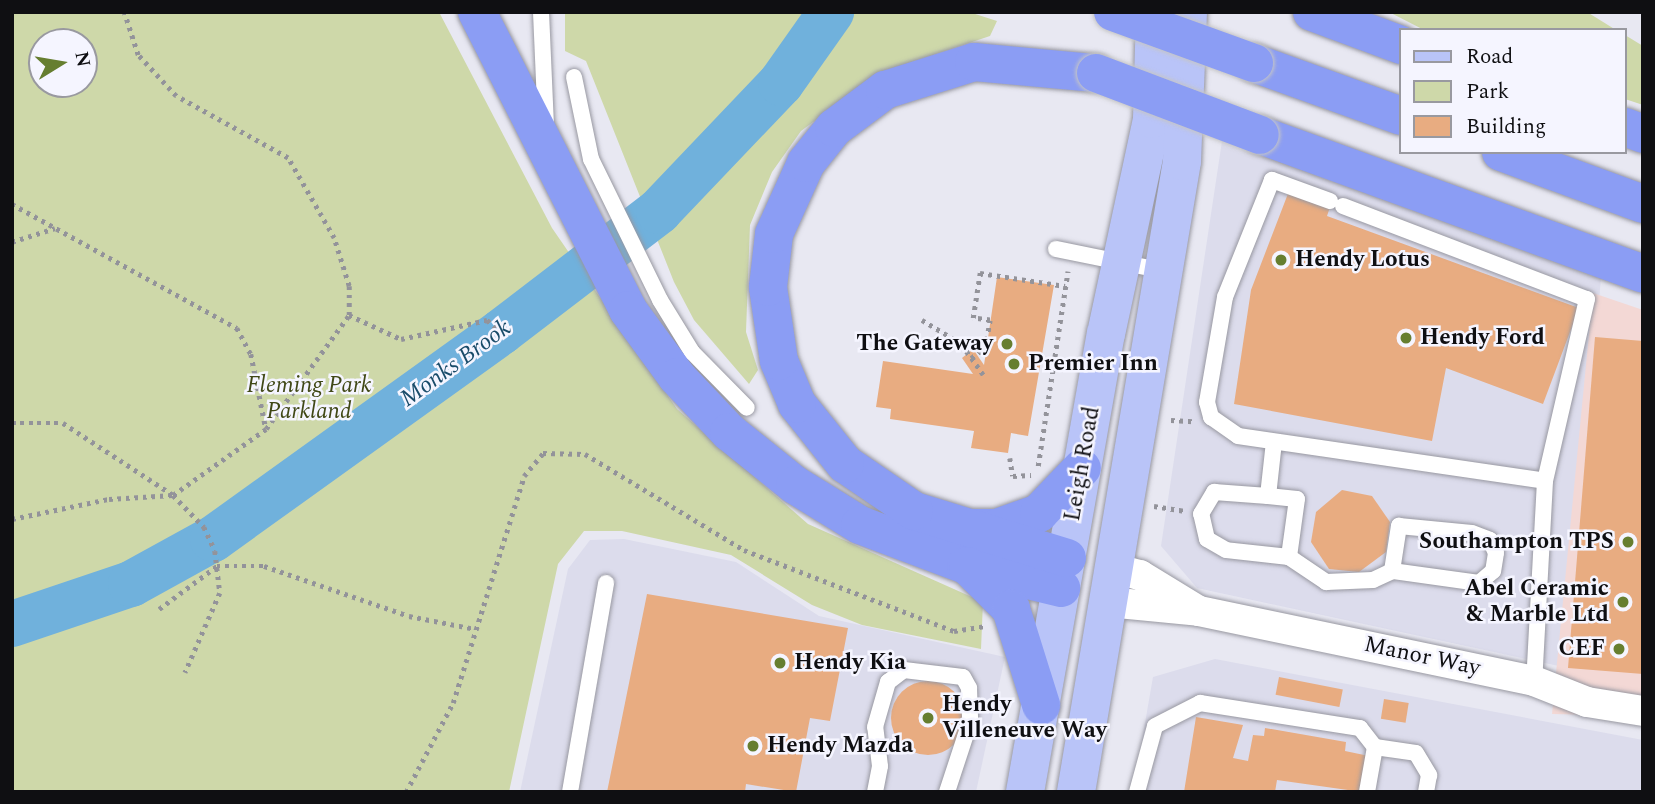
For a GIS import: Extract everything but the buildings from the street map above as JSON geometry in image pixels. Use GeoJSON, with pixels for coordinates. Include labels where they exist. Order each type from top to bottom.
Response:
{"type":"FeatureCollection","features":[{"type":"Feature","properties":{"kind":"highway"},"geometry":{"type":"LineString","coordinates":[[477,12],[555,174],[644,305],[685,386],[795,485],[860,525],[966,565],[1064,573]]}},
{"type":"Feature","properties":{"kind":"highway"},"geometry":{"type":"LineString","coordinates":[[1113,12],[1400,116]]}},
{"type":"Feature","properties":{"kind":"highway"},"geometry":{"type":"LineString","coordinates":[[1312,12],[1400,45]]}},
{"type":"Feature","properties":{"kind":"highway"},"geometry":{"type":"LineString","coordinates":[[1064,573],[879,490],[819,437],[797,404],[772,329],[768,287],[774,233],[806,163],[834,128],[885,90],[975,62],[1096,73],[1643,274]]}},
{"type":"Feature","properties":{"kind":"highway"},"geometry":{"type":"LineString","coordinates":[[1506,154],[1643,204]]}},
{"type":"Feature","properties":{"kind":"highway"},"geometry":{"type":"LineString","coordinates":[[958,527],[996,528],[1039,513],[1082,468]]}},
{"type":"Feature","properties":{"kind":"highway"},"geometry":{"type":"LineString","coordinates":[[966,565],[1011,609],[1041,705]]}},
{"type":"Feature","properties":{"kind":"main road","name":"Leigh Road"},"geometry":{"type":"LineString","coordinates":[[1026,792],[1120,261],[1152,119],[1155,12]]}},
{"type":"Feature","properties":{"kind":"main road","name":"Leigh Road"},"geometry":{"type":"LineString","coordinates":[[1076,792],[1186,129],[1188,12]]}},
{"type":"Feature","properties":{"kind":"main road"},"geometry":{"type":"LineString","coordinates":[[1064,573],[1110,585]]}},
{"type":"Feature","properties":{"kind":"street","name":"Manor Way"},"geometry":{"type":"LineString","coordinates":[[1110,585],[1140,575],[1199,611],[1534,681],[1587,702],[1643,712]]}},
{"type":"Feature","properties":{"kind":"lane"},"geometry":{"type":"LineString","coordinates":[[541,12],[555,174]]}},
{"type":"Feature","properties":{"kind":"lane"},"geometry":{"type":"LineString","coordinates":[[574,77],[591,159],[606,193],[644,305],[747,408]]}},
{"type":"Feature","properties":{"kind":"lane"},"geometry":{"type":"LineString","coordinates":[[1534,681],[1545,481],[1587,299],[1272,180],[1225,297],[1207,402],[1210,415],[1238,436],[1545,481]]}},
{"type":"Feature","properties":{"kind":"lane"},"geometry":{"type":"LineString","coordinates":[[1063,251],[1164,271]]}},
{"type":"Feature","properties":{"kind":"lane"},"geometry":{"type":"LineString","coordinates":[[1268,496],[1274,442]]}},
{"type":"Feature","properties":{"kind":"lane"},"geometry":{"type":"LineString","coordinates":[[1289,557],[1297,499],[1223,488],[1205,499],[1200,514],[1207,539],[1215,545],[1289,557],[1326,582],[1350,584],[1392,571],[1479,583],[1493,571],[1496,553],[1490,540],[1472,533],[1399,526],[1392,571]]}},
{"type":"Feature","properties":{"kind":"lane"},"geometry":{"type":"LineString","coordinates":[[570,792],[606,583]]}},
{"type":"Feature","properties":{"kind":"lane"},"geometry":{"type":"LineString","coordinates":[[875,792],[880,766],[875,727],[888,682],[904,670],[962,677],[969,688],[970,722],[947,792]]}},
{"type":"Feature","properties":{"kind":"lane"},"geometry":{"type":"LineString","coordinates":[[1138,792],[1155,726],[1200,703],[1360,728],[1375,747],[1416,753],[1429,775],[1426,792]]}},
{"type":"Feature","properties":{"kind":"lane"},"geometry":{"type":"LineString","coordinates":[[1367,792],[1375,747]]}},
{"type":"Feature","properties":{"kind":"path"},"geometry":{"type":"LineString","coordinates":[[12,519],[109,499],[173,495],[266,429],[314,371],[349,315],[349,286],[334,238],[288,158],[176,96],[138,55],[124,12]]}},
{"type":"Feature","properties":{"kind":"path"},"geometry":{"type":"LineString","coordinates":[[12,204],[237,328],[251,354],[266,429]]}},
{"type":"Feature","properties":{"kind":"path"},"geometry":{"type":"LineString","coordinates":[[12,242],[56,228]]}},
{"type":"Feature","properties":{"kind":"path"},"geometry":{"type":"LineString","coordinates":[[1010,458],[1013,476],[1036,472],[1065,286],[1063,251]]}},
{"type":"Feature","properties":{"kind":"path"},"geometry":{"type":"LineString","coordinates":[[971,358],[985,348],[990,320],[973,318],[980,273],[1065,286]]}},
{"type":"Feature","properties":{"kind":"path"},"geometry":{"type":"LineString","coordinates":[[349,315],[401,339],[487,320],[501,332]]}},
{"type":"Feature","properties":{"kind":"path"},"geometry":{"type":"LineString","coordinates":[[922,320],[962,344],[983,375]]}},
{"type":"Feature","properties":{"kind":"path"},"geometry":{"type":"LineString","coordinates":[[1164,419],[1185,423],[1210,415]]}},
{"type":"Feature","properties":{"kind":"path"},"geometry":{"type":"LineString","coordinates":[[12,423],[62,423],[173,495],[204,527],[215,551],[220,593],[185,673]]}},
{"type":"Feature","properties":{"kind":"path"},"geometry":{"type":"LineString","coordinates":[[406,792],[453,703],[524,476],[543,453],[562,450],[584,454],[744,550],[954,631],[994,624]]}},
{"type":"Feature","properties":{"kind":"path"},"geometry":{"type":"LineString","coordinates":[[1150,505],[1200,514]]}},
{"type":"Feature","properties":{"kind":"path"},"geometry":{"type":"LineString","coordinates":[[159,609],[217,566],[264,566],[409,616],[475,629]]}},
{"type":"Feature","properties":{"kind":"shaded area"},"geometry":{"type":"Polygon","coordinates":[[[1222,141],[1601,278],[1568,668],[1197,588],[1161,546],[1222,141]]]}},
{"type":"Feature","properties":{"kind":"shaded area"},"geometry":{"type":"Polygon","coordinates":[[[1593,293],[1643,310],[1643,716],[1552,714],[1593,293]]]}},
{"type":"Feature","properties":{"kind":"shaded area"},"geometry":{"type":"Polygon","coordinates":[[[624,539],[736,562],[819,616],[1005,657],[976,792],[520,792],[568,569],[590,540],[624,539]]]}},
{"type":"Feature","properties":{"kind":"shaded area"},"geometry":{"type":"Polygon","coordinates":[[[1215,659],[1643,740],[1643,792],[1133,792],[1153,677],[1215,659]]]}},
{"type":"Feature","properties":{"kind":"green space","name":"Fleming Park Parkland"},"geometry":{"type":"Polygon","coordinates":[[[12,12],[439,12],[552,228],[677,409],[808,524],[983,602],[981,649],[862,625],[812,605],[731,555],[622,531],[584,531],[558,564],[509,792],[12,792],[12,12]]]}},
{"type":"Feature","properties":{"kind":"green space"},"geometry":{"type":"Polygon","coordinates":[[[565,12],[969,12],[997,21],[990,36],[879,73],[801,131],[772,172],[750,225],[746,332],[758,370],[749,384],[694,320],[674,282],[586,61],[565,51],[565,12]]]}},
{"type":"Feature","properties":{"kind":"green space"},"geometry":{"type":"Polygon","coordinates":[[[1389,12],[1587,12],[1613,28],[1420,28],[1389,12]]]}},
{"type":"Feature","properties":{"kind":"green space"},"geometry":{"type":"Polygon","coordinates":[[[1627,36],[1643,46],[1643,105],[1627,100],[1627,36]]]}},
{"type":"Feature","properties":{"kind":"waterway","name":"Monks Brook"},"geometry":{"type":"LineString","coordinates":[[12,624],[131,584],[213,539],[501,332],[659,211],[781,83],[831,12]]}},
{"type":"Feature","properties":{"kind":"place","name":"Hendy Lotus"},"geometry":{"type":"Point","coordinates":[1281,260]}},
{"type":"Feature","properties":{"kind":"place","name":"Hendy Ford"},"geometry":{"type":"Point","coordinates":[1406,338]}},
{"type":"Feature","properties":{"kind":"place","name":"The Gateway"},"geometry":{"type":"Point","coordinates":[1007,344]}},
{"type":"Feature","properties":{"kind":"place","name":"Premier Inn"},"geometry":{"type":"Point","coordinates":[1014,364]}},
{"type":"Feature","properties":{"kind":"place","name":"Southampton TPS"},"geometry":{"type":"Point","coordinates":[1628,542]}},
{"type":"Feature","properties":{"kind":"place","name":"Abel Ceramic & Marble Ltd"},"geometry":{"type":"Point","coordinates":[1623,602]}},
{"type":"Feature","properties":{"kind":"place","name":"CEF"},"geometry":{"type":"Point","coordinates":[1619,649]}},
{"type":"Feature","properties":{"kind":"place","name":"Hendy Kia"},"geometry":{"type":"Point","coordinates":[780,663]}},
{"type":"Feature","properties":{"kind":"place","name":"Hendy Villeneuve Way"},"geometry":{"type":"Point","coordinates":[928,718]}},
{"type":"Feature","properties":{"kind":"place","name":"Hendy Mazda"},"geometry":{"type":"Point","coordinates":[753,746]}}]}
